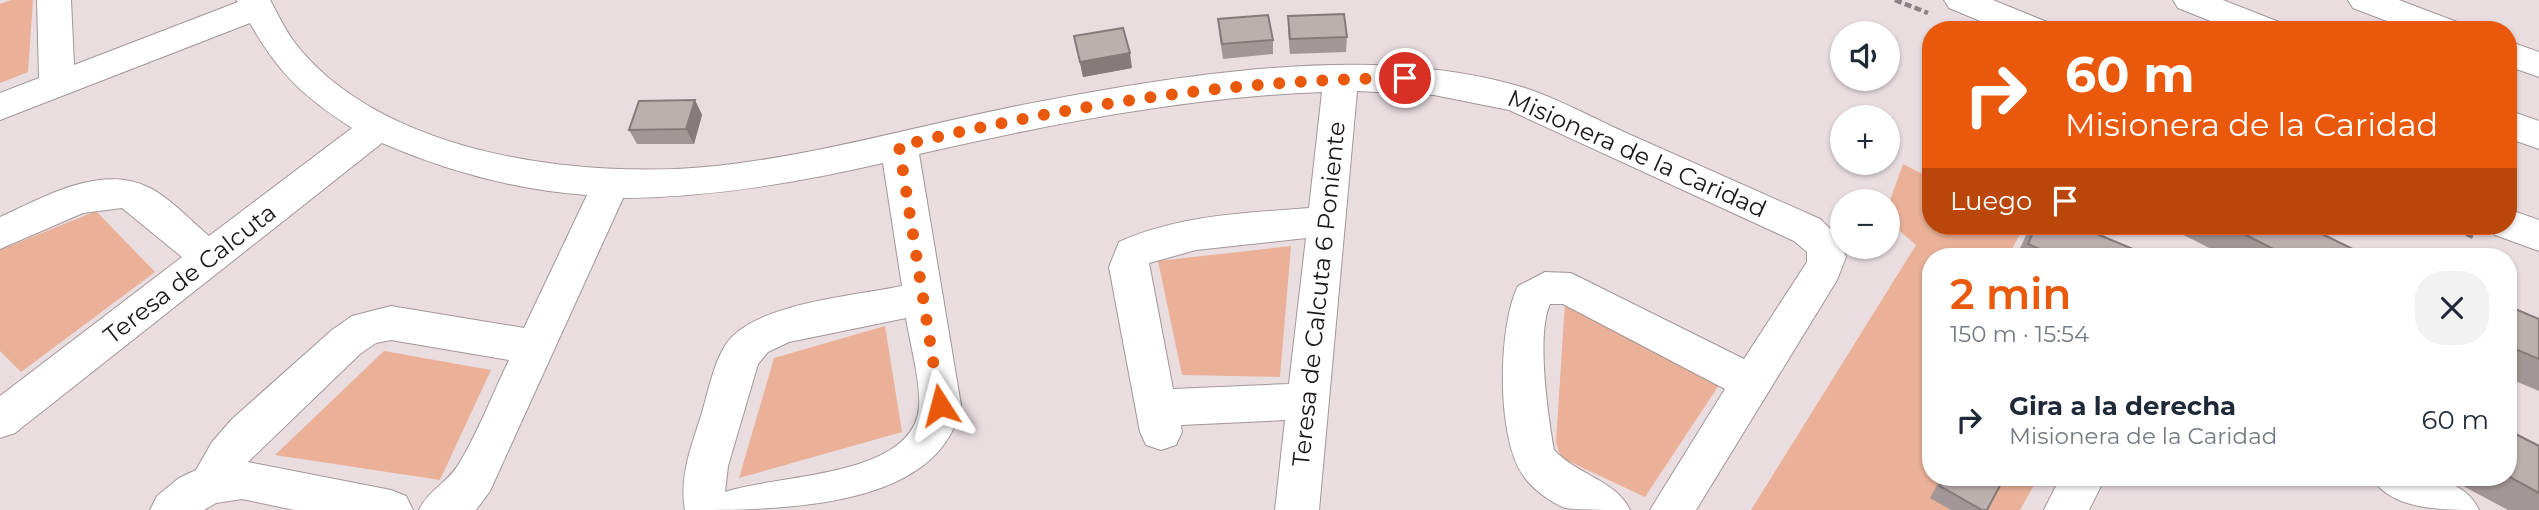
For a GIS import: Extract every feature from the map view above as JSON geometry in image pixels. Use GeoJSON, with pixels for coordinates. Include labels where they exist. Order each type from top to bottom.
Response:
{"type":"FeatureCollection","features":[{"type":"Feature","properties":{"kind":"main road"},"geometry":{"type":"LineString","coordinates":[[54,0],[57,85]]}},
{"type":"Feature","properties":{"kind":"main road"},"geometry":{"type":"LineString","coordinates":[[1961,0],[2013,21]]}},
{"type":"Feature","properties":{"kind":"main road"},"geometry":{"type":"LineString","coordinates":[[2190,0],[2244,21]]}},
{"type":"Feature","properties":{"kind":"main road"},"geometry":{"type":"LineString","coordinates":[[2365,0],[2421,21]]}},
{"type":"Feature","properties":{"kind":"main road"},"geometry":{"type":"LineString","coordinates":[[0,107],[254,4]]}},
{"type":"Feature","properties":{"kind":"main road","name":"Misionera de la Caridad"},"geometry":{"type":"LineString","coordinates":[[254,4],[274,39],[319,89],[378,127],[486,165],[567,181],[611,184],[679,183],[735,178],[899,146],[1037,115],[1270,83],[1341,78],[1405,78],[1444,81],[1518,99],[1807,230],[1826,248],[1827,263],[1752,383]]}},
{"type":"Feature","properties":{"kind":"main road"},"geometry":{"type":"LineString","coordinates":[[2517,56],[2539,65]]}},
{"type":"Feature","properties":{"kind":"main road","name":"Teresa de Calcuta 6 Poniente"},"geometry":{"type":"LineString","coordinates":[[1297,510],[1341,78]]}},
{"type":"Feature","properties":{"kind":"main road","name":"Teresa de Calcuta"},"geometry":{"type":"LineString","coordinates":[[8,404],[210,259],[378,127]]}},
{"type":"Feature","properties":{"kind":"main road"},"geometry":{"type":"LineString","coordinates":[[2517,127],[2539,136]]}},
{"type":"Feature","properties":{"kind":"main road"},"geometry":{"type":"LineString","coordinates":[[729,510],[884,477],[903,468],[920,454],[932,438],[940,405],[899,146]]}},
{"type":"Feature","properties":{"kind":"main road"},"geometry":{"type":"LineString","coordinates":[[441,510],[469,489],[611,184]]}},
{"type":"Feature","properties":{"kind":"main road"},"geometry":{"type":"LineString","coordinates":[[0,234],[101,193],[124,192],[138,199],[210,259]]}},
{"type":"Feature","properties":{"kind":"main road"},"geometry":{"type":"LineString","coordinates":[[1308,401],[1158,420],[1128,267],[1133,253],[1146,247],[1212,234],[1327,222]]}},
{"type":"Feature","properties":{"kind":"main road"},"geometry":{"type":"LineString","coordinates":[[2517,227],[2539,236]]}},
{"type":"Feature","properties":{"kind":"main road"},"geometry":{"type":"LineString","coordinates":[[1608,510],[1549,473],[1533,453],[1530,443],[1525,323],[1530,299],[1549,287],[1572,289],[1752,383],[1672,510]]}},
{"type":"Feature","properties":{"kind":"main road"},"geometry":{"type":"LineString","coordinates":[[707,510],[704,490],[707,466],[740,357],[754,340],[783,327],[923,298]]}},
{"type":"Feature","properties":{"kind":"main road"},"geometry":{"type":"LineString","coordinates":[[211,484],[227,455],[247,432],[346,342],[366,328],[391,323],[535,347]]}},
{"type":"Feature","properties":{"kind":"main road"},"geometry":{"type":"LineString","coordinates":[[172,510],[194,492],[211,484],[242,480],[390,510]]}},
{"type":"Feature","properties":{"kind":"main road"},"geometry":{"type":"LineString","coordinates":[[2066,510],[2079,486]]}},
{"type":"Feature","properties":{"kind":"main road"},"geometry":{"type":"LineString","coordinates":[[2410,486],[2457,510]]}},
{"type":"Feature","properties":{"kind":"shaded area"},"geometry":{"type":"Polygon","coordinates":[[[11,0],[33,0],[28,72],[0,83],[0,4],[11,0]]]}},
{"type":"Feature","properties":{"kind":"shaded area"},"geometry":{"type":"Polygon","coordinates":[[[1903,164],[1922,174],[1922,235],[2019,235],[2013,248],[1922,248],[1922,486],[2034,486],[2020,510],[1751,510],[1916,245],[1900,231],[1900,189],[1894,189],[1903,164]]]}},
{"type":"Feature","properties":{"kind":"shaded area"},"geometry":{"type":"Polygon","coordinates":[[[96,211],[155,272],[21,372],[0,351],[0,250],[96,211]]]}},
{"type":"Feature","properties":{"kind":"shaded area"},"geometry":{"type":"Polygon","coordinates":[[[1291,246],[1280,377],[1182,375],[1158,261],[1291,246]]]}},
{"type":"Feature","properties":{"kind":"shaded area"},"geometry":{"type":"Polygon","coordinates":[[[1565,302],[1723,379],[1645,497],[1566,460],[1559,453],[1556,442],[1565,302]]]}},
{"type":"Feature","properties":{"kind":"shaded area"},"geometry":{"type":"Polygon","coordinates":[[[885,326],[902,432],[739,478],[774,358],[885,326]]]}},
{"type":"Feature","properties":{"kind":"shaded area"},"geometry":{"type":"Polygon","coordinates":[[[384,351],[491,370],[440,480],[275,455],[384,351]]]}},
{"type":"Feature","properties":{"kind":"building"},"geometry":{"type":"Polygon","coordinates":[[[1344,14],[1347,37],[1290,39],[1288,16],[1344,14]]]}},
{"type":"Feature","properties":{"kind":"building"},"geometry":{"type":"Polygon","coordinates":[[[1268,15],[1273,40],[1222,44],[1218,19],[1268,15]]]}},
{"type":"Feature","properties":{"kind":"building"},"geometry":{"type":"Polygon","coordinates":[[[1123,28],[1130,53],[1080,62],[1074,36],[1123,28]]]}},
{"type":"Feature","properties":{"kind":"building"},"geometry":{"type":"Polygon","coordinates":[[[695,100],[686,129],[629,130],[639,101],[695,100]]]}},
{"type":"Feature","properties":{"kind":"building"},"geometry":{"type":"Polygon","coordinates":[[[2032,235],[2099,235],[2131,248],[2037,248],[2028,244],[2032,235]]]}},
{"type":"Feature","properties":{"kind":"building"},"geometry":{"type":"Polygon","coordinates":[[[2246,235],[2324,235],[2351,248],[2271,248],[2246,235]]]}},
{"type":"Feature","properties":{"kind":"building"},"geometry":{"type":"Polygon","coordinates":[[[2517,310],[2539,319],[2539,359],[2517,350],[2517,310]]]}},
{"type":"Feature","properties":{"kind":"building"},"geometry":{"type":"Polygon","coordinates":[[[2517,435],[2539,446],[2539,493],[2517,481],[2517,435]]]}},
{"type":"Feature","properties":{"kind":"building"},"geometry":{"type":"Polygon","coordinates":[[[1940,486],[2000,486],[1987,510],[1982,510],[1940,486]]]}},
{"type":"Feature","properties":{"kind":"route"},"geometry":{"type":"LineString","coordinates":[[940,405],[899,146],[1037,115],[1197,91],[1293,81],[1405,78]]}}]}
